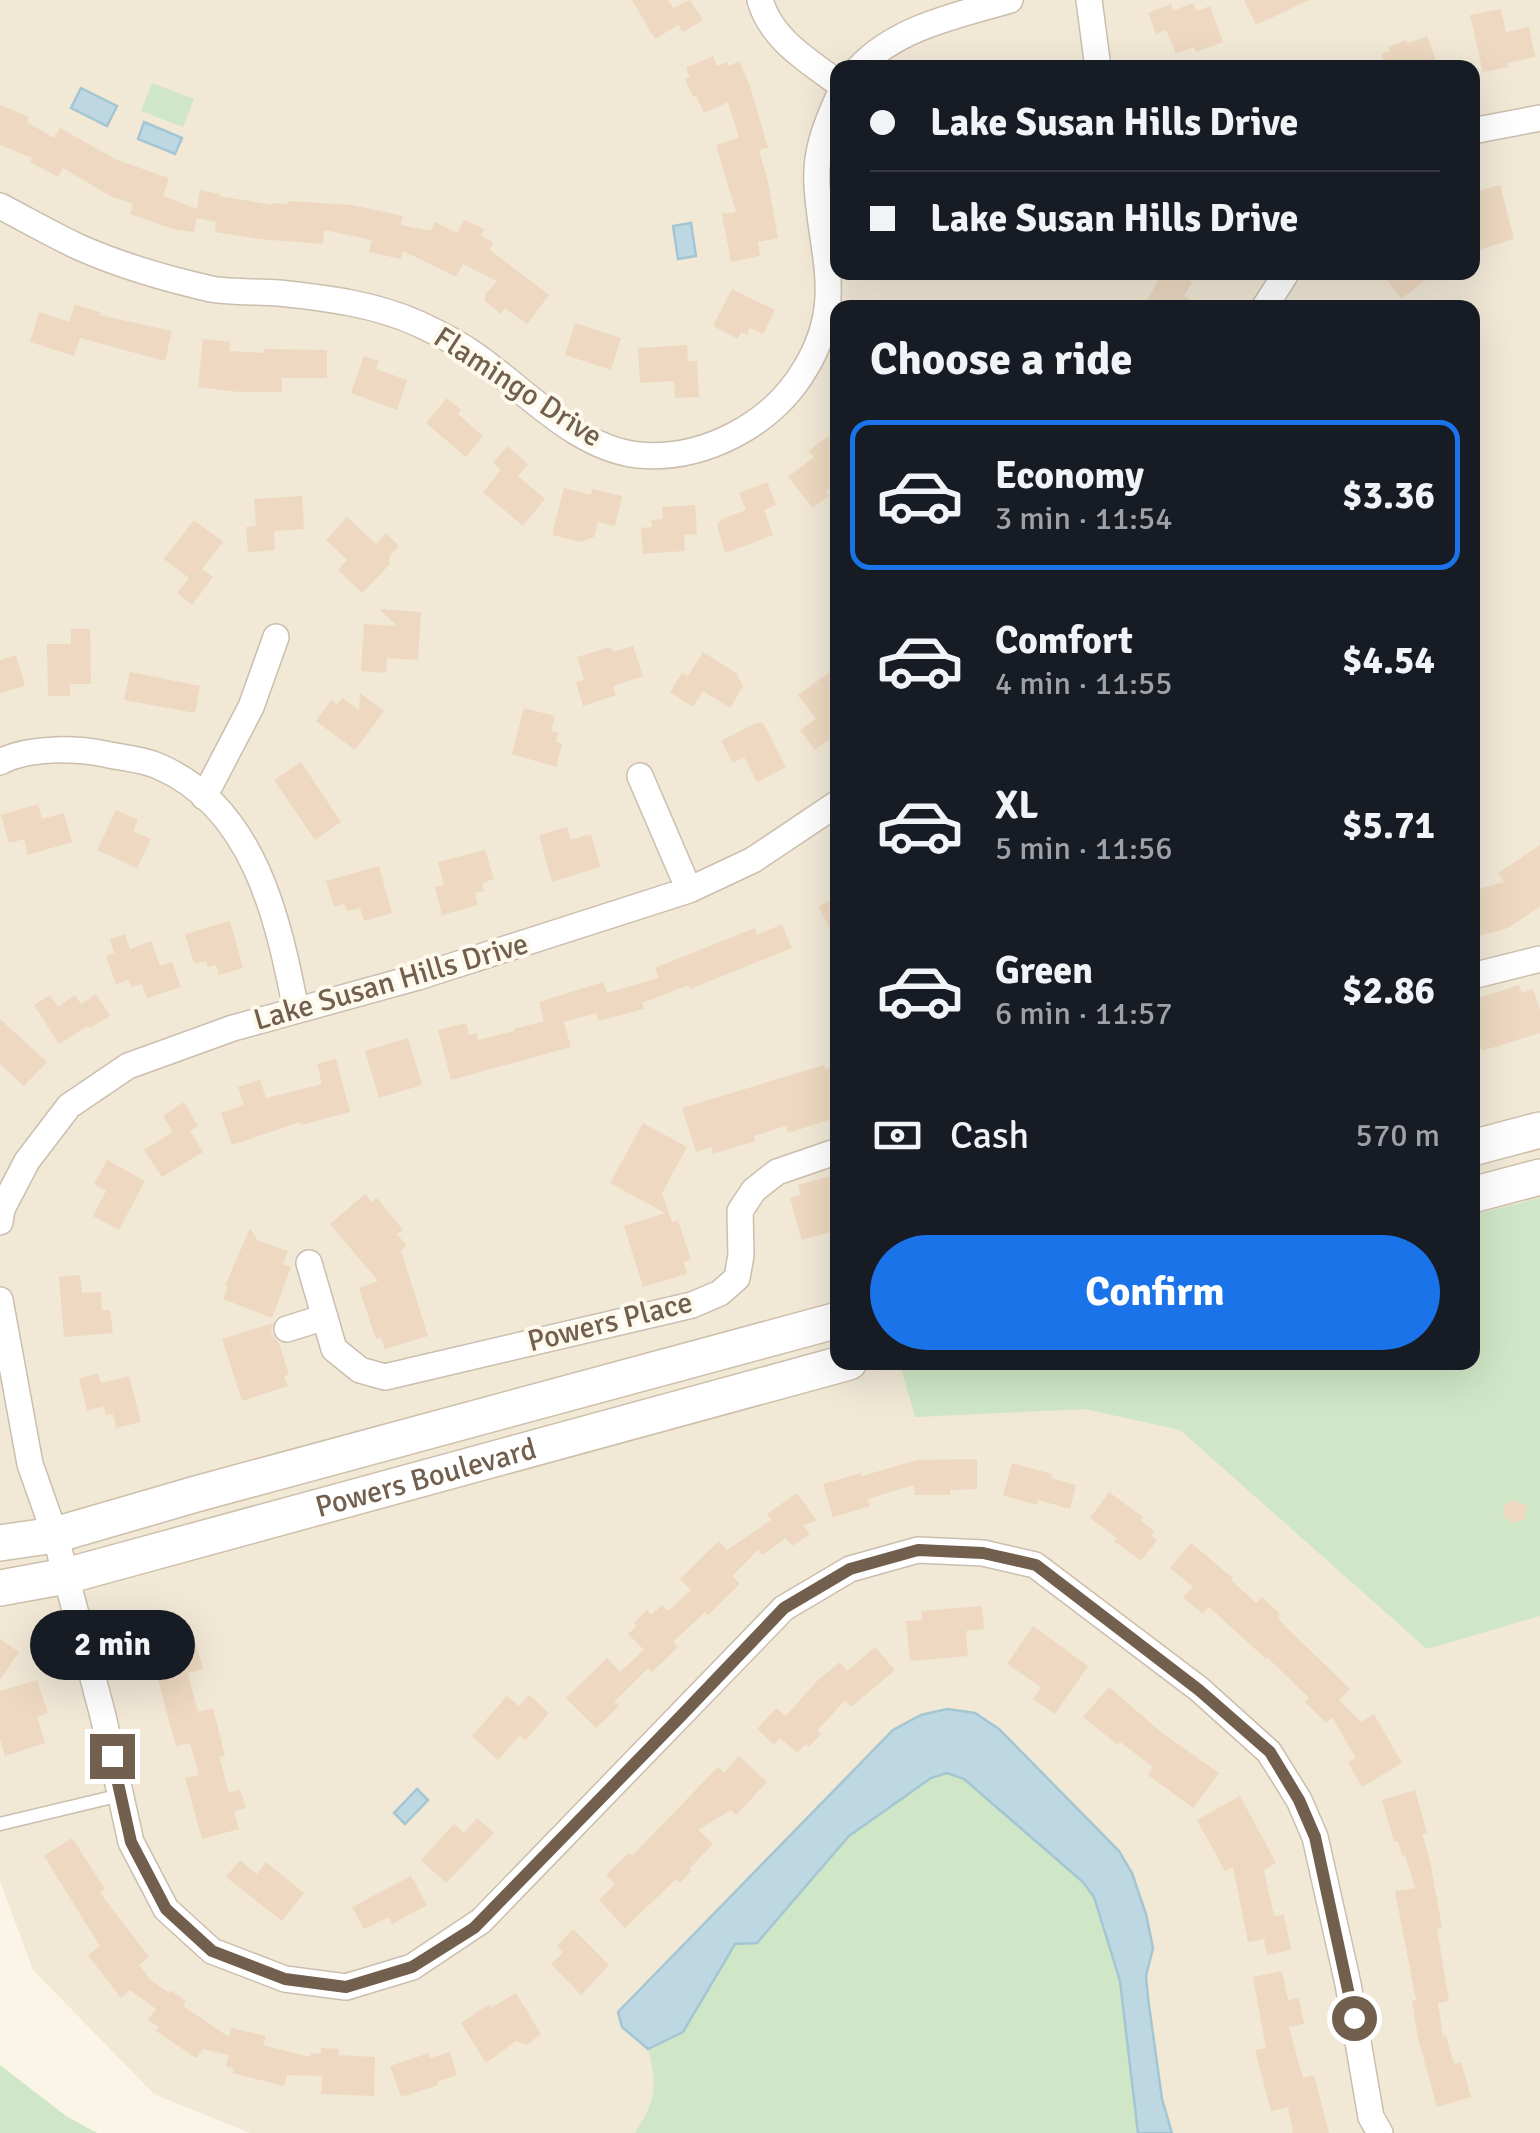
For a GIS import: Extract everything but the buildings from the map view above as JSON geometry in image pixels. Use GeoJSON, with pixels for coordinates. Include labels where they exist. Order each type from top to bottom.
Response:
{"type":"FeatureCollection","features":[{"type":"Feature","properties":{"kind":"main road"},"geometry":{"type":"LineString","coordinates":[[1480,1146],[1540,1130]]}},
{"type":"Feature","properties":{"kind":"main road"},"geometry":{"type":"LineString","coordinates":[[1480,1193],[1540,1177]]}},
{"type":"Feature","properties":{"kind":"main road","name":"Powers Boulevard"},"geometry":{"type":"LineString","coordinates":[[0,1543],[54,1535],[830,1322]]}},
{"type":"Feature","properties":{"kind":"main road","name":"Powers Boulevard"},"geometry":{"type":"LineString","coordinates":[[0,1588],[66,1576],[830,1367]]}},
{"type":"Feature","properties":{"kind":"street"},"geometry":{"type":"LineString","coordinates":[[760,0],[764,17],[787,45],[830,77]]}},
{"type":"Feature","properties":{"kind":"street"},"geometry":{"type":"LineString","coordinates":[[869,60],[895,40],[1010,0]]}},
{"type":"Feature","properties":{"kind":"street"},"geometry":{"type":"LineString","coordinates":[[1089,0],[1097,60]]}},
{"type":"Feature","properties":{"kind":"street","name":"Flamingo Drive"},"geometry":{"type":"LineString","coordinates":[[0,206],[81,248],[148,272],[215,290],[279,293],[368,305],[418,324],[472,352],[550,414],[592,441],[637,454],[675,453],[712,446],[744,431],[776,406],[804,371],[822,333],[830,291],[817,184],[820,138],[830,116]]}},
{"type":"Feature","properties":{"kind":"street"},"geometry":{"type":"LineString","coordinates":[[1480,130],[1540,118]]}},
{"type":"Feature","properties":{"kind":"street"},"geometry":{"type":"LineString","coordinates":[[204,796],[251,708],[276,637]]}},
{"type":"Feature","properties":{"kind":"street"},"geometry":{"type":"LineString","coordinates":[[0,762],[14,755],[81,749],[156,765],[204,796],[222,812],[247,848],[284,950],[296,1010]]}},
{"type":"Feature","properties":{"kind":"street"},"geometry":{"type":"LineString","coordinates":[[640,776],[688,890]]}},
{"type":"Feature","properties":{"kind":"street","name":"Lake Susan Hills Drive"},"geometry":{"type":"LineString","coordinates":[[0,1222],[2,1209],[27,1161],[69,1106],[128,1066],[234,1028],[454,966],[688,890],[753,860],[830,808]]}},
{"type":"Feature","properties":{"kind":"street"},"geometry":{"type":"LineString","coordinates":[[1480,974],[1540,959]]}},
{"type":"Feature","properties":{"kind":"street","name":"Powers Place"},"geometry":{"type":"LineString","coordinates":[[309,1263],[334,1349],[360,1370],[385,1376],[692,1304],[720,1293],[737,1278],[740,1211],[754,1190],[777,1172],[830,1154]]}},
{"type":"Feature","properties":{"kind":"street"},"geometry":{"type":"LineString","coordinates":[[0,1300],[30,1464],[66,1576],[131,1842],[166,1909],[212,1951],[285,1979],[346,1987],[412,1967],[474,1928],[784,1608],[850,1569],[918,1550],[983,1553],[1036,1565],[1199,1690],[1270,1752],[1299,1800],[1315,1837],[1348,1984],[1371,2118],[1380,2133]]}},
{"type":"Feature","properties":{"kind":"street"},"geometry":{"type":"LineString","coordinates":[[287,1329],[325,1317]]}},
{"type":"Feature","properties":{"kind":"lane"},"geometry":{"type":"LineString","coordinates":[[0,1824],[121,1795]]}},
{"type":"Feature","properties":{"kind":"shaded area"},"geometry":{"type":"Polygon","coordinates":[[[0,0],[1540,0],[1540,2133],[250,2133],[154,2094],[33,1970],[0,1881],[0,0]]]}},
{"type":"Feature","properties":{"kind":"green space"},"geometry":{"type":"Polygon","coordinates":[[[152,83],[194,99],[183,127],[141,111],[152,83]]]}},
{"type":"Feature","properties":{"kind":"green space"},"geometry":{"type":"Polygon","coordinates":[[[1540,1198],[1540,1616],[1427,1649],[1180,1430],[1085,1409],[915,1417],[902,1370],[1480,1370],[1480,1213],[1540,1198]]]}},
{"type":"Feature","properties":{"kind":"green space"},"geometry":{"type":"Polygon","coordinates":[[[947,1773],[964,1779],[1083,1882],[1094,1897],[1120,1981],[1138,2133],[635,2133],[653,2093],[648,2049],[683,2032],[735,1943],[757,1943],[849,1836],[931,1778],[947,1773]]]}},
{"type":"Feature","properties":{"kind":"green space"},"geometry":{"type":"Polygon","coordinates":[[[0,2065],[66,2116],[97,2133],[0,2133],[0,2065]]]}},
{"type":"Feature","properties":{"kind":"water"},"geometry":{"type":"Polygon","coordinates":[[[81,88],[117,106],[107,126],[71,108],[81,88]]]}},
{"type":"Feature","properties":{"kind":"water"},"geometry":{"type":"Polygon","coordinates":[[[144,122],[182,138],[175,154],[138,139],[144,122]]]}},
{"type":"Feature","properties":{"kind":"water"},"geometry":{"type":"Polygon","coordinates":[[[691,223],[696,256],[678,259],[673,226],[691,223]]]}},
{"type":"Feature","properties":{"kind":"water"},"geometry":{"type":"Polygon","coordinates":[[[947,1709],[975,1713],[999,1729],[1119,1851],[1132,1873],[1153,1948],[1146,1976],[1148,1998],[1162,2099],[1172,2133],[1138,2133],[1120,1981],[1094,1897],[1083,1882],[964,1779],[947,1773],[931,1778],[849,1836],[757,1943],[735,1944],[683,2032],[648,2049],[622,2027],[618,2012],[893,1730],[921,1715],[947,1709]]]}},
{"type":"Feature","properties":{"kind":"water"},"geometry":{"type":"Polygon","coordinates":[[[417,1789],[428,1800],[405,1824],[394,1813],[417,1789]]]}},
{"type":"Feature","properties":{"kind":"route"},"geometry":{"type":"LineString","coordinates":[[112,1756],[131,1842],[166,1909],[212,1951],[285,1979],[346,1987],[412,1967],[474,1928],[784,1608],[850,1569],[918,1550],[983,1553],[1036,1565],[1199,1690],[1270,1752],[1299,1800],[1315,1837],[1354,2018]]}}]}
